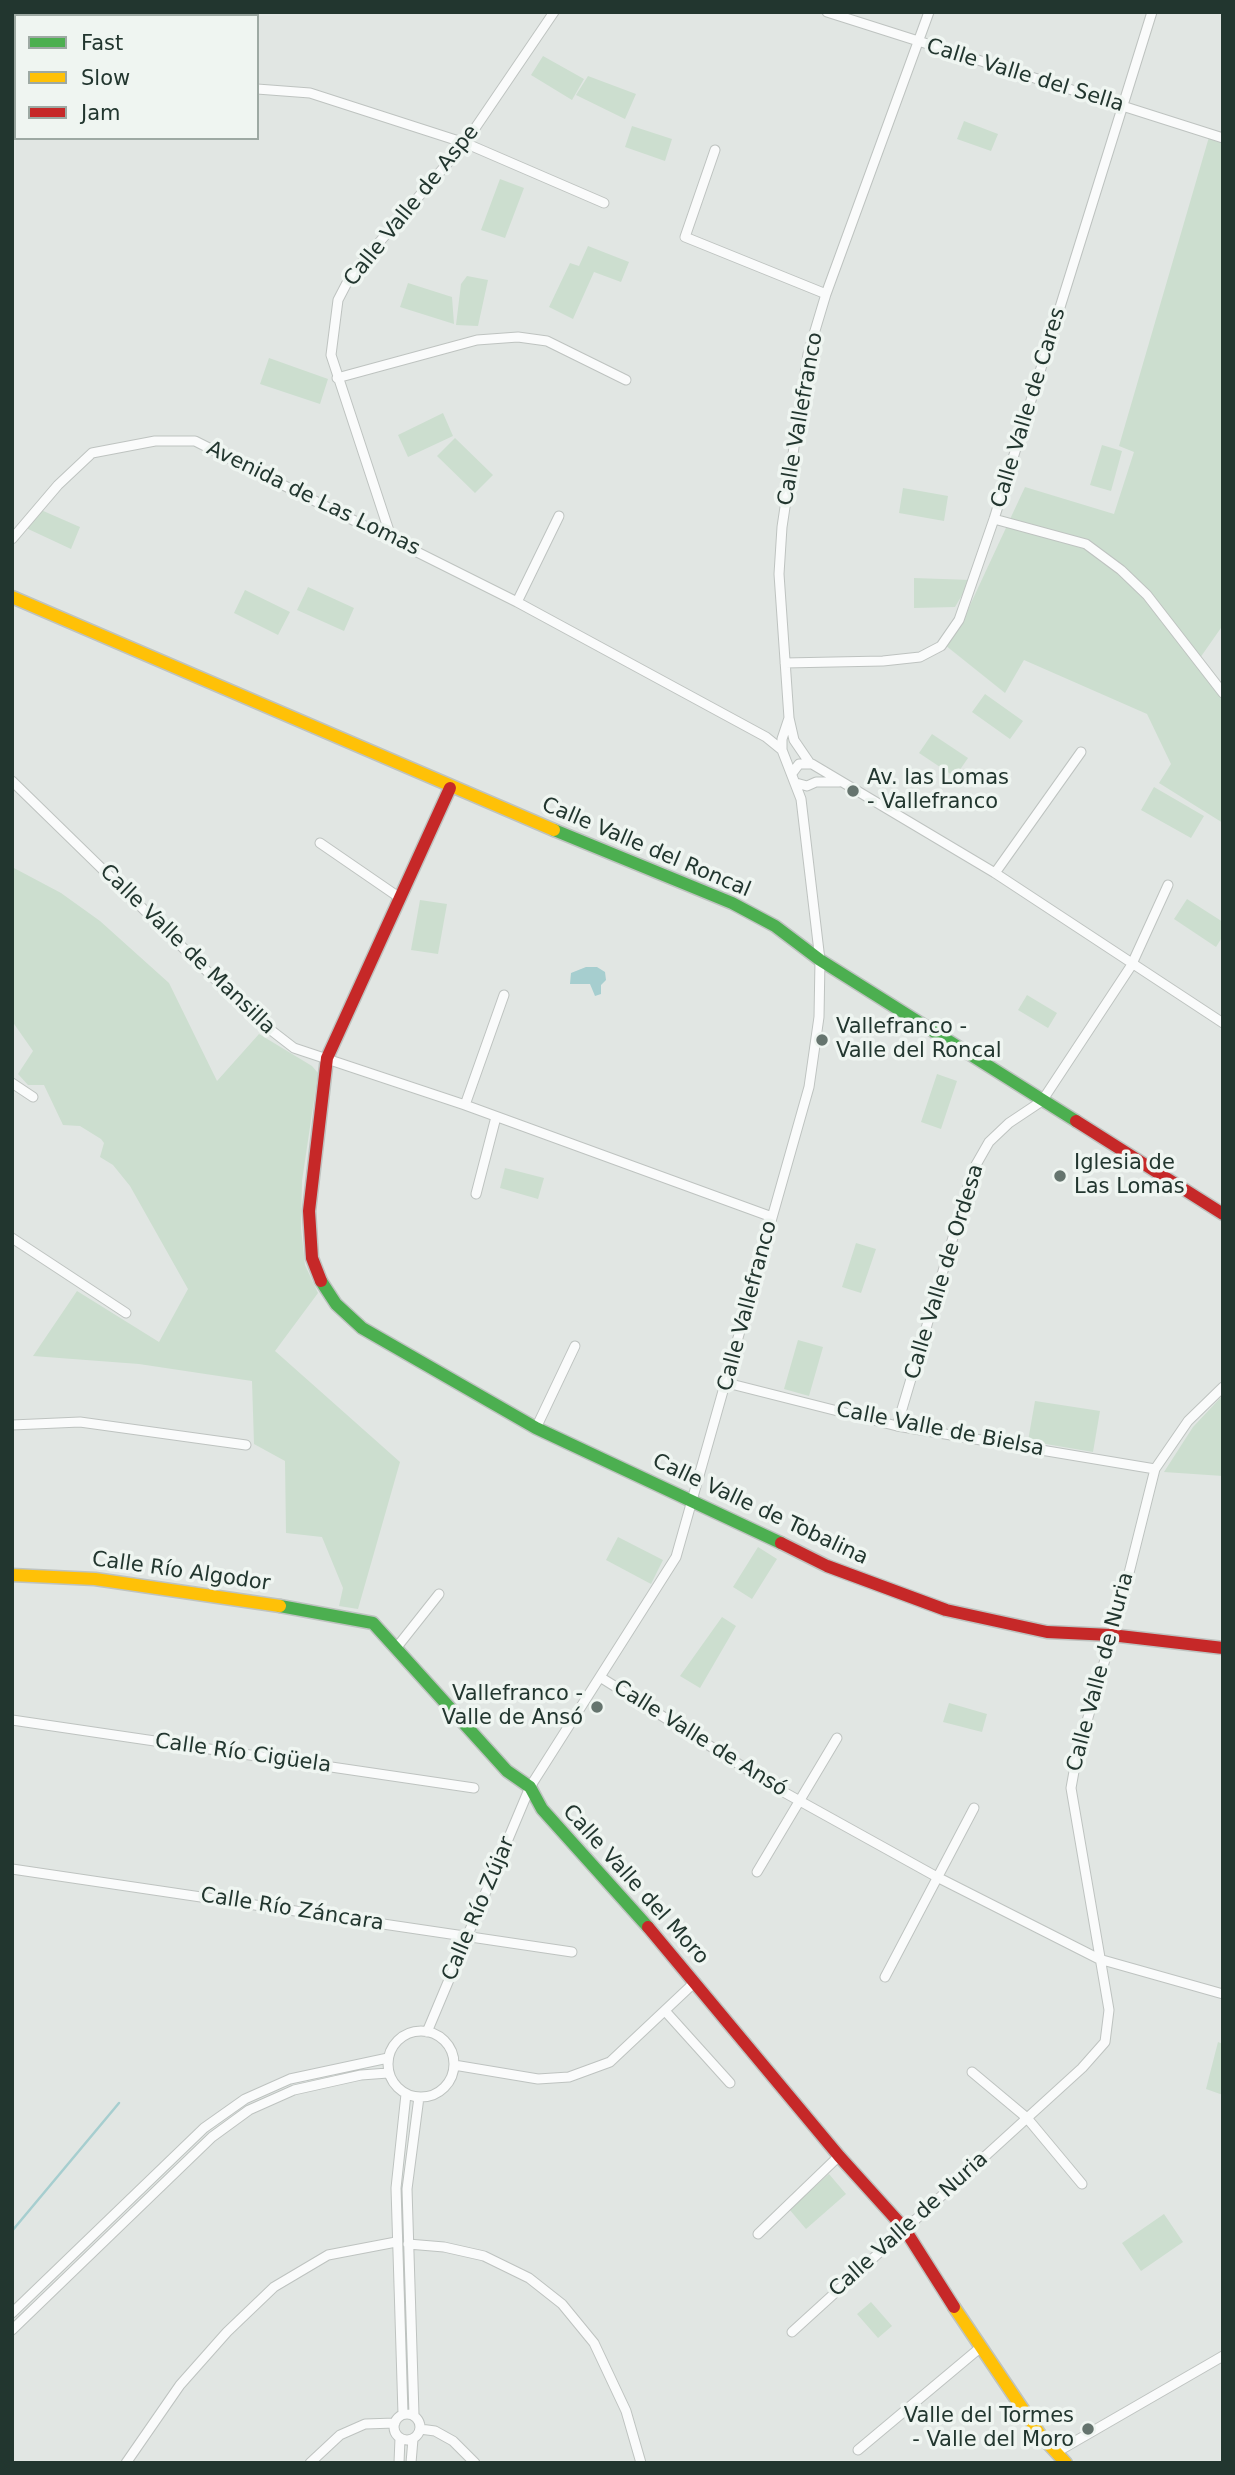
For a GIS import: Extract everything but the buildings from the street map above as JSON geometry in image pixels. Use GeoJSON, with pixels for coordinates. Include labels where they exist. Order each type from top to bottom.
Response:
{"type":"FeatureCollection","features":[{"type":"Feature","properties":{"kind":"street","name":"Calle Valle de Aspe"},"geometry":{"type":"LineString","coordinates":[[391,537],[331,355],[332,329],[338,300],[351,275],[465,142],[554,12]]}},
{"type":"Feature","properties":{"kind":"street","name":"Calle Valle del Sella"},"geometry":{"type":"LineString","coordinates":[[827,12],[1223,138]]}},
{"type":"Feature","properties":{"kind":"street","name":"Calle Vallefranco"},"geometry":{"type":"LineString","coordinates":[[811,763],[794,740],[789,718],[779,574],[782,527],[808,354],[827,294],[929,12]]}},
{"type":"Feature","properties":{"kind":"street","name":"Calle Valle de Cares"},"geometry":{"type":"LineString","coordinates":[[785,663],[883,662],[920,657],[941,646],[959,620],[994,519],[1152,12]]}},
{"type":"Feature","properties":{"kind":"street"},"geometry":{"type":"LineString","coordinates":[[259,89],[310,93],[465,142],[604,204]]}},
{"type":"Feature","properties":{"kind":"street"},"geometry":{"type":"LineString","coordinates":[[715,150],[685,237],[827,294]]}},
{"type":"Feature","properties":{"kind":"street"},"geometry":{"type":"LineString","coordinates":[[337,378],[477,340],[518,337],[547,341],[626,380]]}},
{"type":"Feature","properties":{"kind":"street","name":"Avenida de Las Lomas"},"geometry":{"type":"LineString","coordinates":[[12,539],[58,485],[92,453],[155,441],[195,441],[517,602],[766,737],[782,750]]}},
{"type":"Feature","properties":{"kind":"street"},"geometry":{"type":"LineString","coordinates":[[517,602],[559,516]]}},
{"type":"Feature","properties":{"kind":"street"},"geometry":{"type":"LineString","coordinates":[[994,519],[1086,544],[1121,570],[1147,595],[1223,693]]}},
{"type":"Feature","properties":{"kind":"street","name":"Calle Valle del Roncal"},"geometry":{"type":"LineString","coordinates":[[12,597],[450,788],[732,902],[775,926],[820,960],[1223,1214]]}},
{"type":"Feature","properties":{"kind":"street","name":"Calle Vallefranco"},"geometry":{"type":"LineString","coordinates":[[789,718],[782,739],[782,750],[793,772]]}},
{"type":"Feature","properties":{"kind":"street","name":"Avenida de Las Lomas"},"geometry":{"type":"LineString","coordinates":[[766,737],[782,739]]}},
{"type":"Feature","properties":{"kind":"street"},"geometry":{"type":"LineString","coordinates":[[782,739],[794,740]]}},
{"type":"Feature","properties":{"kind":"street"},"geometry":{"type":"LineString","coordinates":[[995,873],[1081,752]]}},
{"type":"Feature","properties":{"kind":"street"},"geometry":{"type":"LineString","coordinates":[[811,763],[818,772],[816,782]]}},
{"type":"Feature","properties":{"kind":"street"},"geometry":{"type":"LineString","coordinates":[[841,782],[816,782],[807,786],[796,783],[793,772],[799,764],[811,763],[995,873],[1131,966],[1223,1024]]}},
{"type":"Feature","properties":{"kind":"street","name":"Calle Valle de Mansilla"},"geometry":{"type":"LineString","coordinates":[[12,781],[268,1031],[295,1048],[465,1105],[772,1217]]}},
{"type":"Feature","properties":{"kind":"street","name":"Calle Vallefranco"},"geometry":{"type":"LineString","coordinates":[[530,1787],[676,1557],[809,1087],[819,1017],[820,960],[801,799],[796,783]]}},
{"type":"Feature","properties":{"kind":"street","name":"Calle Valle de Tobalina"},"geometry":{"type":"LineString","coordinates":[[450,788],[327,1058],[309,1211],[312,1258],[322,1284],[335,1304],[362,1328],[536,1428],[691,1499],[827,1566],[946,1610],[1047,1632],[1111,1634],[1223,1648]]}},
{"type":"Feature","properties":{"kind":"street"},"geometry":{"type":"LineString","coordinates":[[320,843],[400,898]]}},
{"type":"Feature","properties":{"kind":"street","name":"Calle Valle de Ordesa"},"geometry":{"type":"LineString","coordinates":[[897,1426],[973,1170],[989,1142],[1009,1123],[1042,1101],[1131,966],[1167,885]]}},
{"type":"Feature","properties":{"kind":"street"},"geometry":{"type":"LineString","coordinates":[[465,1105],[504,995]]}},
{"type":"Feature","properties":{"kind":"street"},"geometry":{"type":"LineString","coordinates":[[12,1083],[33,1097]]}},
{"type":"Feature","properties":{"kind":"street"},"geometry":{"type":"LineString","coordinates":[[476,1194],[496,1117]]}},
{"type":"Feature","properties":{"kind":"street"},"geometry":{"type":"LineString","coordinates":[[12,1238],[126,1313]]}},
{"type":"Feature","properties":{"kind":"street"},"geometry":{"type":"LineString","coordinates":[[536,1428],[575,1346]]}},
{"type":"Feature","properties":{"kind":"street","name":"Calle Valle de Bielsa"},"geometry":{"type":"LineString","coordinates":[[727,1383],[897,1426],[1155,1469]]}},
{"type":"Feature","properties":{"kind":"street","name":"Calle Valle de Nuria"},"geometry":{"type":"LineString","coordinates":[[792,2332],[1082,2068],[1104,2042],[1109,2010],[1071,1788],[1155,1469],[1188,1421],[1223,1387]]}},
{"type":"Feature","properties":{"kind":"street"},"geometry":{"type":"LineString","coordinates":[[12,1425],[80,1422],[246,1446]]}},
{"type":"Feature","properties":{"kind":"street","name":"Calle Río Algodor"},"geometry":{"type":"LineString","coordinates":[[12,1575],[54,1574],[343,1615]]}},
{"type":"Feature","properties":{"kind":"street"},"geometry":{"type":"LineString","coordinates":[[397,1647],[439,1594]]}},
{"type":"Feature","properties":{"kind":"street","name":"Calle Valle del Moro"},"geometry":{"type":"LineString","coordinates":[[343,1615],[373,1623],[507,1771],[530,1787],[542,1809],[695,1982],[839,2156],[904,2228],[981,2347],[1055,2453],[1066,2463]]}},
{"type":"Feature","properties":{"kind":"street","name":"Calle Valle de Ansó"},"geometry":{"type":"LineString","coordinates":[[600,1677],[800,1801],[937,1877],[1099,1959],[1223,1994]]}},
{"type":"Feature","properties":{"kind":"street","name":"Calle Río Cigüela"},"geometry":{"type":"LineString","coordinates":[[12,1720],[474,1788]]}},
{"type":"Feature","properties":{"kind":"street","name":"Calle Valle de Ansó"},"geometry":{"type":"LineString","coordinates":[[757,1872],[836,1738]]}},
{"type":"Feature","properties":{"kind":"street","name":"Calle Río Zújar"},"geometry":{"type":"LineString","coordinates":[[428,2032],[530,1787]]}},
{"type":"Feature","properties":{"kind":"street"},"geometry":{"type":"LineString","coordinates":[[885,1977],[974,1808]]}},
{"type":"Feature","properties":{"kind":"street","name":"Calle Río Záncara"},"geometry":{"type":"LineString","coordinates":[[12,1868],[572,1952]]}},
{"type":"Feature","properties":{"kind":"street"},"geometry":{"type":"LineString","coordinates":[[454,2065],[538,2078],[569,2077],[611,2062],[695,1982]]}},
{"type":"Feature","properties":{"kind":"street"},"geometry":{"type":"LineString","coordinates":[[666,2012],[730,2083]]}},
{"type":"Feature","properties":{"kind":"street"},"geometry":{"type":"LineString","coordinates":[[428,2032],[447,2044],[454,2065],[443,2089],[419,2097],[405,2094],[398,2089],[388,2073],[388,2057],[398,2040],[407,2034],[428,2032]]}},
{"type":"Feature","properties":{"kind":"street"},"geometry":{"type":"LineString","coordinates":[[12,2313],[204,2128],[245,2099],[290,2079],[388,2057]]}},
{"type":"Feature","properties":{"kind":"street"},"geometry":{"type":"LineString","coordinates":[[972,2071],[1027,2118],[1082,2184]]}},
{"type":"Feature","properties":{"kind":"street"},"geometry":{"type":"LineString","coordinates":[[12,2330],[212,2137],[249,2109],[294,2090],[361,2075],[388,2073]]}},
{"type":"Feature","properties":{"kind":"street"},"geometry":{"type":"LineString","coordinates":[[399,2463],[400,2438],[395,2431],[395,2423],[403,2414],[396,2188],[405,2094]]}},
{"type":"Feature","properties":{"kind":"street"},"geometry":{"type":"LineString","coordinates":[[419,2097],[407,2189],[414,2415],[421,2429]]}},
{"type":"Feature","properties":{"kind":"street"},"geometry":{"type":"LineString","coordinates":[[758,2234],[839,2156]]}},
{"type":"Feature","properties":{"kind":"street"},"geometry":{"type":"LineString","coordinates":[[126,2463],[180,2385],[226,2332],[274,2287],[328,2255],[396,2242]]}},
{"type":"Feature","properties":{"kind":"street"},"geometry":{"type":"LineString","coordinates":[[408,2244],[444,2247],[484,2256],[530,2278],[562,2304],[594,2343],[626,2411],[641,2463]]}},
{"type":"Feature","properties":{"kind":"street"},"geometry":{"type":"LineString","coordinates":[[858,2451],[981,2347]]}},
{"type":"Feature","properties":{"kind":"street"},"geometry":{"type":"LineString","coordinates":[[1055,2453],[1223,2356]]}},
{"type":"Feature","properties":{"kind":"street"},"geometry":{"type":"LineString","coordinates":[[403,2414],[414,2415]]}},
{"type":"Feature","properties":{"kind":"street"},"geometry":{"type":"LineString","coordinates":[[310,2463],[340,2435],[365,2424],[395,2423]]}},
{"type":"Feature","properties":{"kind":"street"},"geometry":{"type":"LineString","coordinates":[[411,2463],[413,2439],[421,2429]]}},
{"type":"Feature","properties":{"kind":"street"},"geometry":{"type":"LineString","coordinates":[[421,2429],[435,2431],[453,2441],[475,2463]]}},
{"type":"Feature","properties":{"kind":"street"},"geometry":{"type":"LineString","coordinates":[[400,2438],[413,2439]]}},
{"type":"Feature","properties":{"kind":"green space"},"geometry":{"type":"Polygon","coordinates":[[[543,56],[584,79],[572,100],[531,75],[543,56]]]}},
{"type":"Feature","properties":{"kind":"green space"},"geometry":{"type":"Polygon","coordinates":[[[588,76],[636,94],[625,119],[576,95],[588,76]]]}},
{"type":"Feature","properties":{"kind":"green space"},"geometry":{"type":"Polygon","coordinates":[[[964,121],[998,134],[991,151],[957,139],[964,121]]]}},
{"type":"Feature","properties":{"kind":"green space"},"geometry":{"type":"Polygon","coordinates":[[[632,126],[672,139],[665,161],[625,147],[632,126]]]}},
{"type":"Feature","properties":{"kind":"green space"},"geometry":{"type":"Polygon","coordinates":[[[1209,137],[1223,142],[1223,625],[1200,658],[1223,686],[1223,823],[1159,783],[1171,764],[1147,714],[1024,660],[1005,693],[945,645],[964,618],[1025,487],[1114,514],[1134,452],[1119,446],[1209,137]]]}},
{"type":"Feature","properties":{"kind":"green space"},"geometry":{"type":"Polygon","coordinates":[[[500,179],[524,188],[505,238],[481,230],[500,179]]]}},
{"type":"Feature","properties":{"kind":"green space"},"geometry":{"type":"Polygon","coordinates":[[[588,246],[629,262],[621,282],[594,272],[573,319],[549,307],[570,263],[579,266],[588,246]]]}},
{"type":"Feature","properties":{"kind":"green space"},"geometry":{"type":"Polygon","coordinates":[[[467,276],[488,280],[478,326],[456,325],[461,284],[467,276]]]}},
{"type":"Feature","properties":{"kind":"green space"},"geometry":{"type":"Polygon","coordinates":[[[408,283],[452,297],[454,324],[400,307],[408,283]]]}},
{"type":"Feature","properties":{"kind":"green space"},"geometry":{"type":"Polygon","coordinates":[[[269,358],[328,379],[320,404],[260,384],[269,358]]]}},
{"type":"Feature","properties":{"kind":"green space"},"geometry":{"type":"Polygon","coordinates":[[[443,413],[453,436],[408,457],[398,435],[443,413]]]}},
{"type":"Feature","properties":{"kind":"green space"},"geometry":{"type":"Polygon","coordinates":[[[455,438],[493,475],[475,493],[437,456],[455,438]]]}},
{"type":"Feature","properties":{"kind":"green space"},"geometry":{"type":"Polygon","coordinates":[[[1102,445],[1122,451],[1111,491],[1090,485],[1102,445]]]}},
{"type":"Feature","properties":{"kind":"green space"},"geometry":{"type":"Polygon","coordinates":[[[903,488],[948,496],[944,521],[899,513],[903,488]]]}},
{"type":"Feature","properties":{"kind":"green space"},"geometry":{"type":"Polygon","coordinates":[[[41,510],[80,527],[71,549],[26,528],[41,510]]]}},
{"type":"Feature","properties":{"kind":"green space"},"geometry":{"type":"Polygon","coordinates":[[[914,578],[971,580],[955,607],[914,608],[914,578]]]}},
{"type":"Feature","properties":{"kind":"green space"},"geometry":{"type":"Polygon","coordinates":[[[308,587],[354,608],[344,631],[297,610],[308,587]]]}},
{"type":"Feature","properties":{"kind":"green space"},"geometry":{"type":"Polygon","coordinates":[[[245,590],[290,612],[278,635],[234,613],[245,590]]]}},
{"type":"Feature","properties":{"kind":"green space"},"geometry":{"type":"Polygon","coordinates":[[[985,694],[1023,721],[1010,739],[972,712],[985,694]]]}},
{"type":"Feature","properties":{"kind":"green space"},"geometry":{"type":"Polygon","coordinates":[[[932,734],[968,758],[955,777],[919,753],[932,734]]]}},
{"type":"Feature","properties":{"kind":"green space"},"geometry":{"type":"Polygon","coordinates":[[[1154,787],[1204,816],[1191,838],[1141,810],[1154,787]]]}},
{"type":"Feature","properties":{"kind":"green space"},"geometry":{"type":"Polygon","coordinates":[[[12,867],[61,893],[100,921],[169,983],[217,1081],[259,1034],[312,1066],[318,1073],[302,1181],[301,1228],[305,1265],[318,1293],[275,1351],[400,1462],[358,1609],[339,1606],[343,1588],[322,1537],[286,1533],[285,1461],[254,1444],[252,1381],[139,1364],[33,1356],[77,1291],[159,1342],[188,1289],[130,1186],[113,1165],[100,1157],[104,1143],[101,1139],[80,1126],[63,1125],[44,1085],[28,1085],[18,1074],[33,1051],[12,1021],[12,867]]]}},
{"type":"Feature","properties":{"kind":"green space"},"geometry":{"type":"Polygon","coordinates":[[[1187,899],[1223,922],[1223,936],[1216,947],[1174,919],[1187,899]]]}},
{"type":"Feature","properties":{"kind":"green space"},"geometry":{"type":"Polygon","coordinates":[[[420,900],[447,904],[438,954],[411,950],[420,900]]]}},
{"type":"Feature","properties":{"kind":"green space"},"geometry":{"type":"Polygon","coordinates":[[[1027,995],[1057,1013],[1048,1028],[1018,1010],[1027,995]]]}},
{"type":"Feature","properties":{"kind":"green space"},"geometry":{"type":"Polygon","coordinates":[[[937,1074],[957,1081],[941,1129],[921,1122],[937,1074]]]}},
{"type":"Feature","properties":{"kind":"green space"},"geometry":{"type":"Polygon","coordinates":[[[505,1168],[544,1178],[538,1199],[500,1188],[505,1168]]]}},
{"type":"Feature","properties":{"kind":"green space"},"geometry":{"type":"Polygon","coordinates":[[[856,1243],[876,1249],[861,1293],[842,1287],[856,1243]]]}},
{"type":"Feature","properties":{"kind":"green space"},"geometry":{"type":"Polygon","coordinates":[[[798,1340],[823,1347],[809,1396],[784,1389],[798,1340]]]}},
{"type":"Feature","properties":{"kind":"green space"},"geometry":{"type":"Polygon","coordinates":[[[1223,1395],[1223,1476],[1164,1472],[1193,1427],[1223,1395]]]}},
{"type":"Feature","properties":{"kind":"green space"},"geometry":{"type":"Polygon","coordinates":[[[1035,1401],[1100,1411],[1093,1452],[1028,1441],[1035,1401]]]}},
{"type":"Feature","properties":{"kind":"green space"},"geometry":{"type":"Polygon","coordinates":[[[618,1537],[663,1560],[651,1584],[606,1560],[618,1537]]]}},
{"type":"Feature","properties":{"kind":"green space"},"geometry":{"type":"Polygon","coordinates":[[[758,1547],[777,1559],[752,1599],[733,1587],[758,1547]]]}},
{"type":"Feature","properties":{"kind":"green space"},"geometry":{"type":"Polygon","coordinates":[[[722,1617],[736,1626],[700,1688],[680,1676],[722,1617]]]}},
{"type":"Feature","properties":{"kind":"green space"},"geometry":{"type":"Polygon","coordinates":[[[949,1703],[987,1714],[982,1732],[943,1722],[949,1703]]]}},
{"type":"Feature","properties":{"kind":"green space"},"geometry":{"type":"Polygon","coordinates":[[[1218,2042],[1223,2044],[1223,2095],[1206,2089],[1218,2042]]]}},
{"type":"Feature","properties":{"kind":"green space"},"geometry":{"type":"Polygon","coordinates":[[[829,2174],[846,2194],[806,2229],[789,2209],[829,2174]]]}},
{"type":"Feature","properties":{"kind":"green space"},"geometry":{"type":"Polygon","coordinates":[[[1164,2214],[1183,2242],[1141,2271],[1122,2243],[1164,2214]]]}},
{"type":"Feature","properties":{"kind":"green space"},"geometry":{"type":"Polygon","coordinates":[[[871,2302],[892,2326],[878,2338],[857,2314],[871,2302]]]}},
{"type":"Feature","properties":{"kind":"water"},"geometry":{"type":"Polygon","coordinates":[[[586,967],[597,967],[605,972],[606,980],[601,985],[601,994],[595,996],[590,984],[570,984],[571,973],[586,967]]]}},
{"type":"Feature","properties":{"kind":"waterway"},"geometry":{"type":"LineString","coordinates":[[12,2231],[119,2103]]}},
{"type":"Feature","properties":{"kind":"traffic: fast"},"geometry":{"type":"LineString","coordinates":[[554,830],[732,903],[775,926],[820,960],[1076,1121]]}},
{"type":"Feature","properties":{"kind":"traffic: fast"},"geometry":{"type":"LineString","coordinates":[[321,1281],[336,1304],[362,1328],[536,1428],[781,1543]]}},
{"type":"Feature","properties":{"kind":"traffic: fast"},"geometry":{"type":"LineString","coordinates":[[280,1606],[373,1623],[507,1771],[530,1787],[542,1809],[648,1927]]}},
{"type":"Feature","properties":{"kind":"traffic: slow"},"geometry":{"type":"LineString","coordinates":[[12,597],[554,830]]}},
{"type":"Feature","properties":{"kind":"traffic: slow"},"geometry":{"type":"LineString","coordinates":[[12,1575],[95,1579],[280,1606]]}},
{"type":"Feature","properties":{"kind":"traffic: slow"},"geometry":{"type":"LineString","coordinates":[[954,2307],[1041,2436],[1066,2463]]}},
{"type":"Feature","properties":{"kind":"traffic: jam"},"geometry":{"type":"LineString","coordinates":[[321,1281],[312,1258],[309,1211],[327,1058],[450,788]]}},
{"type":"Feature","properties":{"kind":"traffic: jam"},"geometry":{"type":"LineString","coordinates":[[1076,1121],[1223,1214]]}},
{"type":"Feature","properties":{"kind":"traffic: jam"},"geometry":{"type":"LineString","coordinates":[[781,1543],[827,1566],[946,1610],[1047,1632],[1111,1635],[1223,1648]]}},
{"type":"Feature","properties":{"kind":"traffic: jam"},"geometry":{"type":"LineString","coordinates":[[648,1927],[839,2156],[904,2228],[954,2307]]}},
{"type":"Feature","properties":{"kind":"place","name":"Av. las Lomas - Vallefranco"},"geometry":{"type":"Point","coordinates":[853,791]}},
{"type":"Feature","properties":{"kind":"place","name":"Vallefranco - Valle del Roncal"},"geometry":{"type":"Point","coordinates":[822,1040]}},
{"type":"Feature","properties":{"kind":"place","name":"Iglesia de Las Lomas"},"geometry":{"type":"Point","coordinates":[1060,1176]}},
{"type":"Feature","properties":{"kind":"place","name":"Vallefranco - Valle de Ansó"},"geometry":{"type":"Point","coordinates":[597,1707]}},
{"type":"Feature","properties":{"kind":"place","name":"Valle del Tormes - Valle del Moro"},"geometry":{"type":"Point","coordinates":[1088,2429]}}]}
